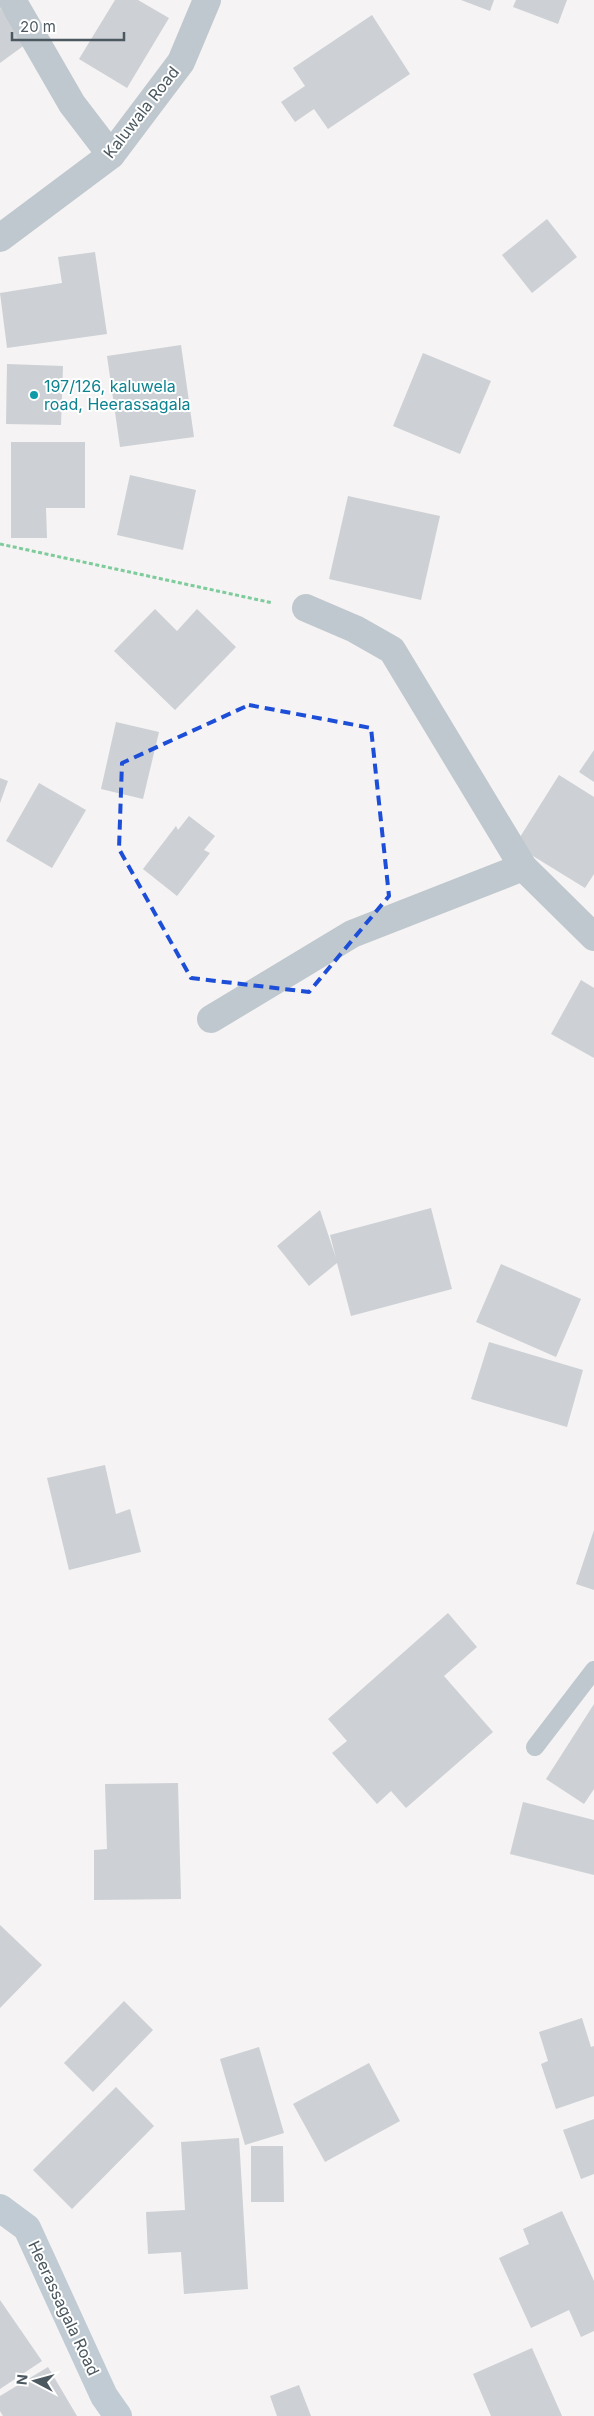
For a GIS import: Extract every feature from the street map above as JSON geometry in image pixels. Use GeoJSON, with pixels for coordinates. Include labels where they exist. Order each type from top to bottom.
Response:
{"type":"FeatureCollection","features":[{"type":"Feature","properties":{"kind":"street"},"geometry":{"type":"LineString","coordinates":[[12,0],[72,104],[111,155]]}},
{"type":"Feature","properties":{"kind":"street","name":"Kaluwala Road"},"geometry":{"type":"LineString","coordinates":[[0,238],[111,155],[181,62],[207,0]]}},
{"type":"Feature","properties":{"kind":"street"},"geometry":{"type":"LineString","coordinates":[[306,608],[355,629],[392,650],[523,867],[594,937]]}},
{"type":"Feature","properties":{"kind":"street"},"geometry":{"type":"LineString","coordinates":[[211,1019],[352,934],[523,867]]}},
{"type":"Feature","properties":{"kind":"street","name":"Heerassagala Road"},"geometry":{"type":"LineString","coordinates":[[0,2208],[27,2228],[104,2396],[118,2416]]}},
{"type":"Feature","properties":{"kind":"lane"},"geometry":{"type":"LineString","coordinates":[[535,1747],[594,1670]]}},
{"type":"Feature","properties":{"kind":"path"},"geometry":{"type":"LineString","coordinates":[[0,544],[264,601],[306,608]]}},
{"type":"Feature","properties":{"kind":"highlighted area"},"geometry":{"type":"Polygon","coordinates":[[[249,705],[371,728],[389,896],[309,992],[191,978],[119,849],[122,763],[249,705]]]}},
{"type":"Feature","properties":{"kind":"building"},"geometry":{"type":"Polygon","coordinates":[[[115,0],[138,0],[169,18],[127,88],[79,59],[115,0]]]}},
{"type":"Feature","properties":{"kind":"building"},"geometry":{"type":"Polygon","coordinates":[[[461,0],[494,0],[490,11],[461,0]]]}},
{"type":"Feature","properties":{"kind":"building"},"geometry":{"type":"Polygon","coordinates":[[[516,0],[567,0],[558,24],[513,7],[516,0]]]}},
{"type":"Feature","properties":{"kind":"building"},"geometry":{"type":"Polygon","coordinates":[[[0,8],[26,44],[0,63],[0,8]]]}},
{"type":"Feature","properties":{"kind":"building"},"geometry":{"type":"Polygon","coordinates":[[[372,15],[410,74],[328,129],[314,109],[295,122],[281,102],[305,86],[293,68],[372,15]]]}},
{"type":"Feature","properties":{"kind":"building"},"geometry":{"type":"Polygon","coordinates":[[[547,219],[577,257],[532,293],[502,255],[547,219]]]}},
{"type":"Feature","properties":{"kind":"building"},"geometry":{"type":"Polygon","coordinates":[[[95,252],[107,334],[7,348],[0,293],[62,283],[58,257],[95,252]]]}},
{"type":"Feature","properties":{"kind":"building"},"geometry":{"type":"Polygon","coordinates":[[[181,345],[194,437],[120,447],[107,356],[181,345]]]}},
{"type":"Feature","properties":{"kind":"building"},"geometry":{"type":"Polygon","coordinates":[[[423,353],[491,381],[460,454],[393,426],[423,353]]]}},
{"type":"Feature","properties":{"kind":"building","name":"197/126, kaluwela road, Heerassagala"},"geometry":{"type":"Polygon","coordinates":[[[7,364],[63,366],[61,425],[6,424],[7,364]]]}},
{"type":"Feature","properties":{"kind":"building"},"geometry":{"type":"Polygon","coordinates":[[[11,442],[85,442],[85,508],[46,508],[47,538],[11,538],[11,442]]]}},
{"type":"Feature","properties":{"kind":"building"},"geometry":{"type":"Polygon","coordinates":[[[130,475],[196,490],[183,550],[117,535],[130,475]]]}},
{"type":"Feature","properties":{"kind":"building"},"geometry":{"type":"Polygon","coordinates":[[[348,496],[440,516],[421,600],[329,579],[348,496]]]}},
{"type":"Feature","properties":{"kind":"building"},"geometry":{"type":"Polygon","coordinates":[[[155,609],[177,631],[197,609],[236,647],[175,710],[114,651],[155,609]]]}},
{"type":"Feature","properties":{"kind":"building"},"geometry":{"type":"Polygon","coordinates":[[[116,722],[159,732],[143,799],[101,789],[116,722]]]}},
{"type":"Feature","properties":{"kind":"building"},"geometry":{"type":"Polygon","coordinates":[[[594,750],[594,782],[579,772],[594,750]]]}},
{"type":"Feature","properties":{"kind":"building"},"geometry":{"type":"Polygon","coordinates":[[[559,775],[594,797],[594,874],[585,888],[515,845],[559,775]]]}},
{"type":"Feature","properties":{"kind":"building"},"geometry":{"type":"Polygon","coordinates":[[[0,778],[8,781],[0,803],[0,778]]]}},
{"type":"Feature","properties":{"kind":"building"},"geometry":{"type":"Polygon","coordinates":[[[39,783],[86,810],[52,868],[6,841],[39,783]]]}},
{"type":"Feature","properties":{"kind":"building"},"geometry":{"type":"Polygon","coordinates":[[[189,816],[215,836],[204,850],[210,853],[177,896],[143,869],[176,826],[178,830],[189,816]]]}},
{"type":"Feature","properties":{"kind":"building"},"geometry":{"type":"Polygon","coordinates":[[[581,980],[594,988],[594,1058],[551,1034],[581,980]]]}},
{"type":"Feature","properties":{"kind":"building"},"geometry":{"type":"Polygon","coordinates":[[[431,1208],[452,1289],[351,1316],[337,1263],[309,1286],[277,1246],[320,1210],[336,1258],[330,1235],[431,1208]]]}},
{"type":"Feature","properties":{"kind":"building"},"geometry":{"type":"Polygon","coordinates":[[[501,1264],[581,1299],[556,1357],[476,1322],[501,1264]]]}},
{"type":"Feature","properties":{"kind":"building"},"geometry":{"type":"Polygon","coordinates":[[[489,1342],[583,1370],[567,1427],[471,1399],[489,1342]]]}},
{"type":"Feature","properties":{"kind":"building"},"geometry":{"type":"Polygon","coordinates":[[[105,1465],[116,1514],[130,1509],[141,1552],[69,1570],[47,1478],[105,1465]]]}},
{"type":"Feature","properties":{"kind":"building"},"geometry":{"type":"Polygon","coordinates":[[[594,1530],[594,1590],[576,1584],[594,1530]]]}},
{"type":"Feature","properties":{"kind":"building"},"geometry":{"type":"Polygon","coordinates":[[[448,1613],[477,1647],[444,1676],[493,1732],[406,1808],[391,1791],[377,1804],[332,1753],[347,1741],[328,1719],[448,1613]]]}},
{"type":"Feature","properties":{"kind":"building"},"geometry":{"type":"Polygon","coordinates":[[[594,1704],[594,1789],[584,1804],[546,1779],[594,1704]]]}},
{"type":"Feature","properties":{"kind":"building"},"geometry":{"type":"Polygon","coordinates":[[[178,1783],[181,1899],[94,1900],[94,1850],[107,1849],[105,1784],[178,1783]]]}},
{"type":"Feature","properties":{"kind":"building"},"geometry":{"type":"Polygon","coordinates":[[[523,1802],[594,1820],[594,1875],[510,1854],[523,1802]]]}},
{"type":"Feature","properties":{"kind":"building"},"geometry":{"type":"Polygon","coordinates":[[[0,1925],[42,1965],[0,2008],[0,1925]]]}},
{"type":"Feature","properties":{"kind":"building"},"geometry":{"type":"Polygon","coordinates":[[[124,2001],[153,2030],[93,2092],[64,2063],[124,2001]]]}},
{"type":"Feature","properties":{"kind":"building"},"geometry":{"type":"Polygon","coordinates":[[[582,2018],[591,2047],[594,2046],[594,2096],[556,2109],[541,2064],[548,2061],[539,2032],[582,2018]]]}},
{"type":"Feature","properties":{"kind":"building"},"geometry":{"type":"Polygon","coordinates":[[[259,2047],[284,2133],[245,2145],[220,2059],[259,2047]]]}},
{"type":"Feature","properties":{"kind":"building"},"geometry":{"type":"Polygon","coordinates":[[[369,2063],[400,2121],[325,2162],[293,2104],[369,2063]]]}},
{"type":"Feature","properties":{"kind":"building"},"geometry":{"type":"Polygon","coordinates":[[[116,2087],[154,2126],[72,2209],[33,2170],[116,2087]]]}},
{"type":"Feature","properties":{"kind":"building"},"geometry":{"type":"Polygon","coordinates":[[[594,2119],[594,2174],[581,2179],[563,2130],[594,2119]]]}},
{"type":"Feature","properties":{"kind":"building"},"geometry":{"type":"Polygon","coordinates":[[[239,2138],[248,2289],[184,2294],[181,2252],[148,2254],[146,2212],[185,2210],[181,2142],[239,2138]]]}},
{"type":"Feature","properties":{"kind":"building"},"geometry":{"type":"Polygon","coordinates":[[[251,2146],[283,2146],[284,2202],[251,2202],[251,2146]]]}},
{"type":"Feature","properties":{"kind":"building"},"geometry":{"type":"Polygon","coordinates":[[[562,2211],[594,2281],[594,2331],[581,2337],[569,2310],[531,2328],[499,2258],[529,2244],[523,2229],[562,2211]]]}},
{"type":"Feature","properties":{"kind":"building"},"geometry":{"type":"Polygon","coordinates":[[[0,2300],[42,2361],[0,2389],[0,2300]]]}},
{"type":"Feature","properties":{"kind":"building"},"geometry":{"type":"Polygon","coordinates":[[[532,2348],[562,2416],[491,2416],[473,2374],[532,2348]]]}},
{"type":"Feature","properties":{"kind":"building"},"geometry":{"type":"Polygon","coordinates":[[[48,2367],[77,2416],[3,2416],[0,2411],[0,2396],[48,2367]]]}},
{"type":"Feature","properties":{"kind":"building"},"geometry":{"type":"Polygon","coordinates":[[[299,2385],[311,2416],[277,2416],[270,2396],[299,2385]]]}},
{"type":"Feature","properties":{"kind":"place","name":"197/126, kaluwela road, Heerassagala"},"geometry":{"type":"Point","coordinates":[34,395]}}]}
